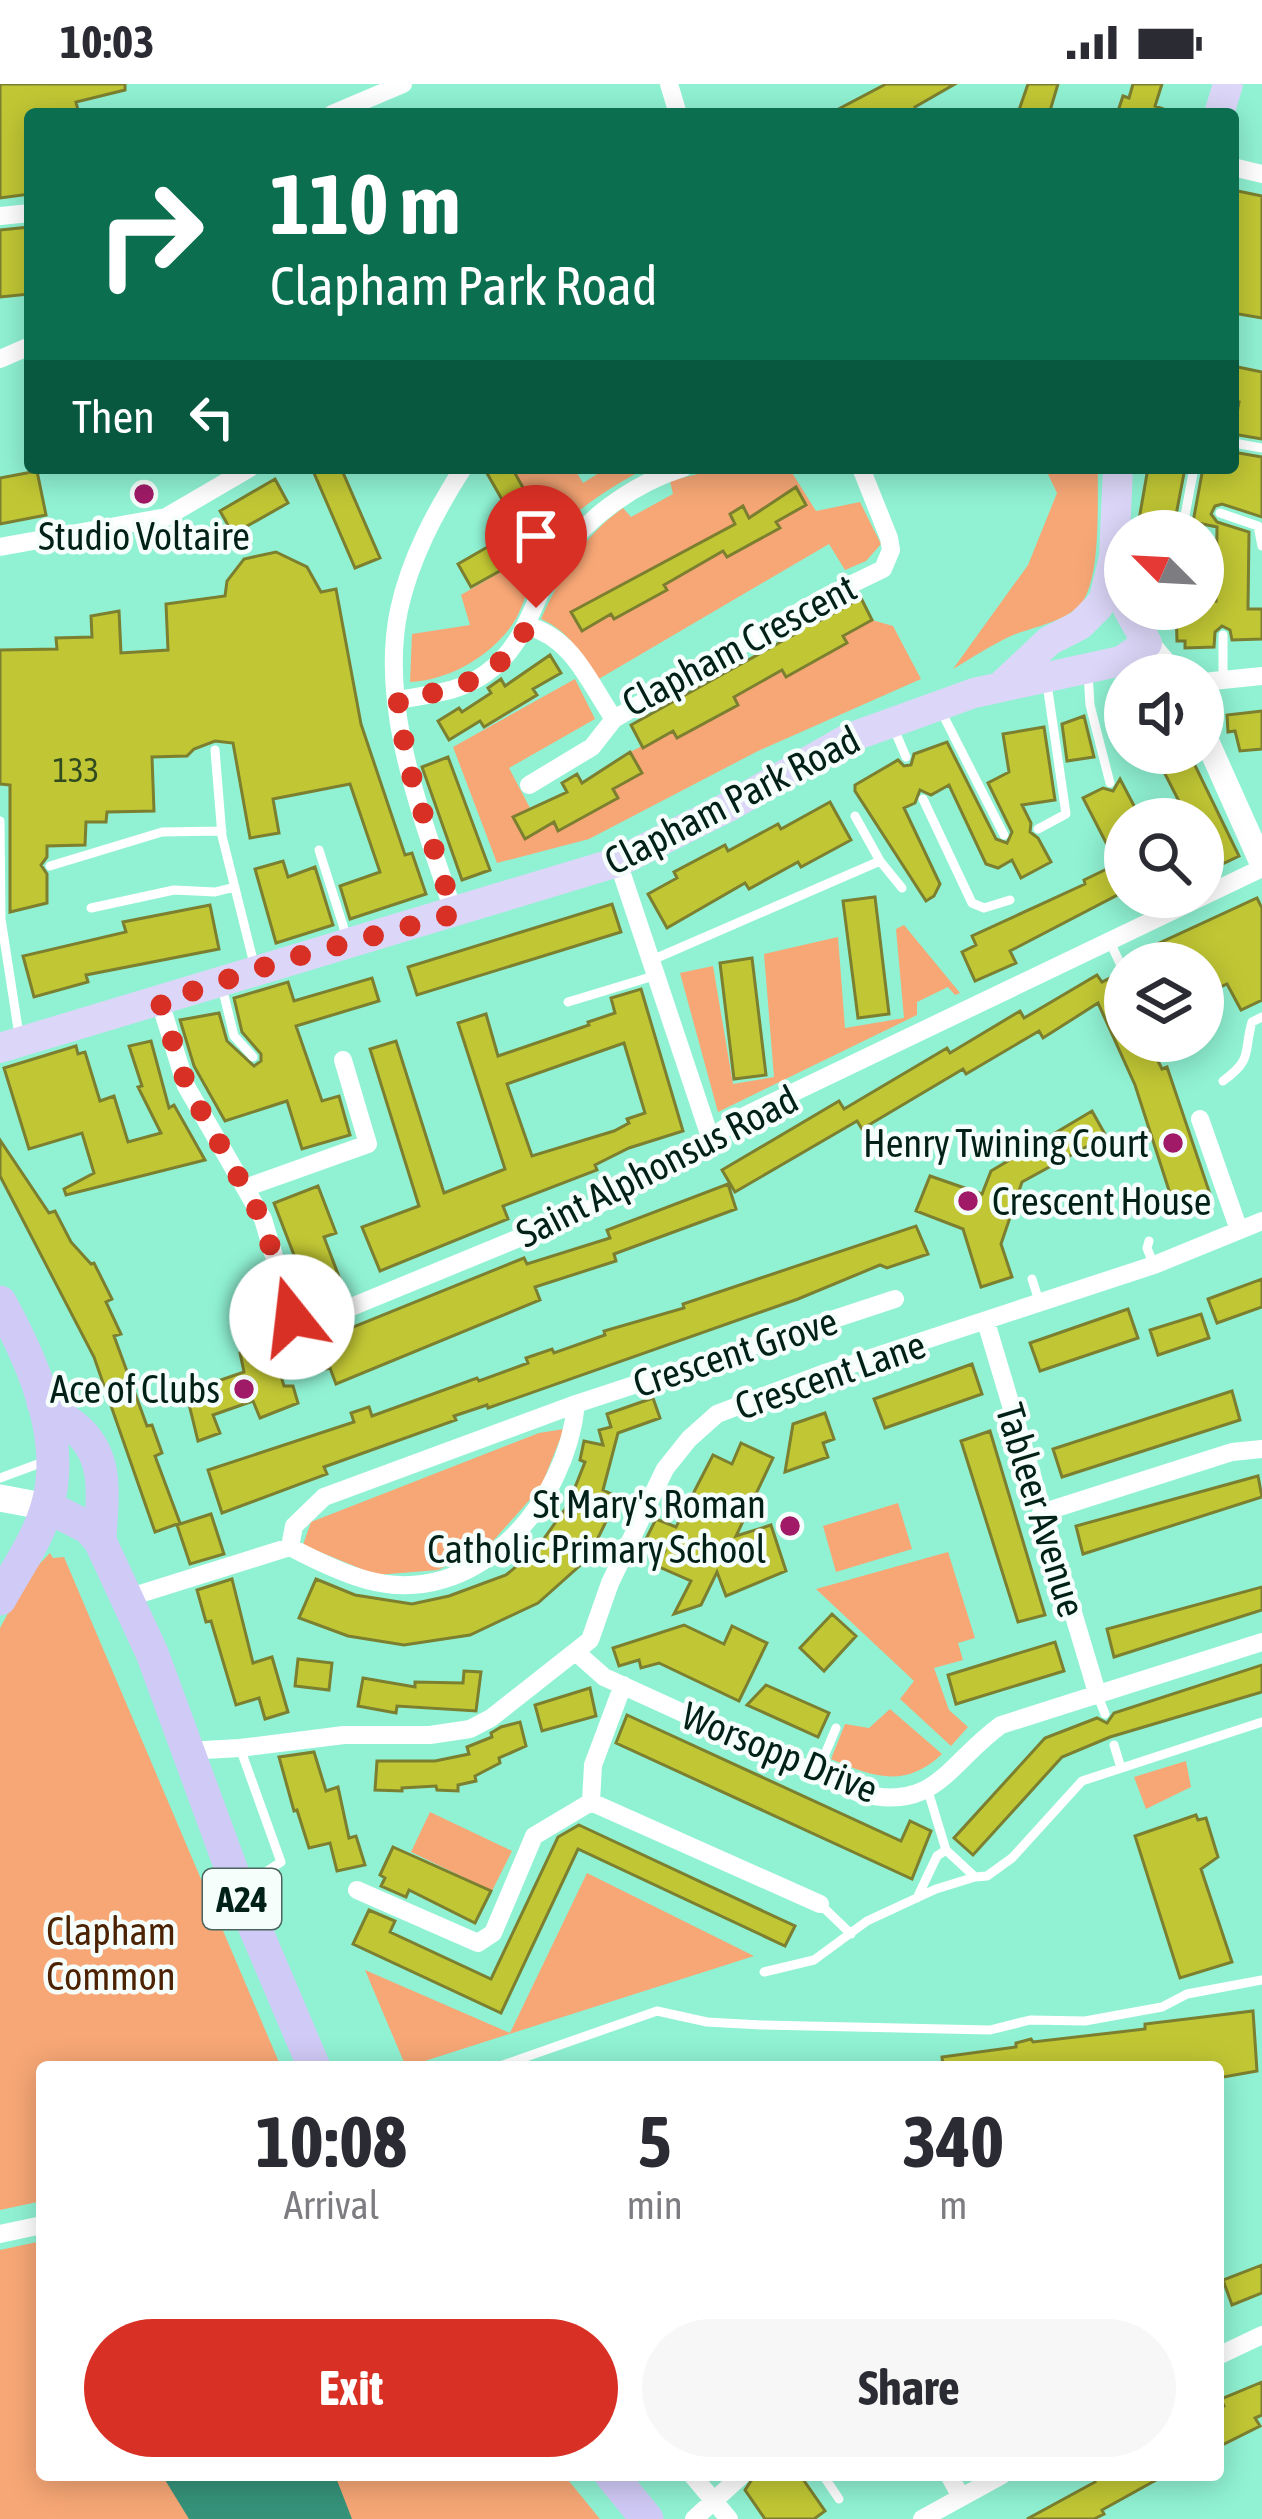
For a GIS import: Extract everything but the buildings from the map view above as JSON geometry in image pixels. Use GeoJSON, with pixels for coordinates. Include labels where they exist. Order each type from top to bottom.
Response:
{"type":"FeatureCollection","features":[{"type":"Feature","properties":{"kind":"highway"},"geometry":{"type":"LineString","coordinates":[[0,1302],[43,1403],[53,1439],[48,1507],[0,1599]]}},
{"type":"Feature","properties":{"kind":"highway","name":"A24"},"geometry":{"type":"LineString","coordinates":[[43,1403],[76,1427],[96,1455],[104,1502],[100,1541],[152,1653],[238,1890],[311,2061]]}},
{"type":"Feature","properties":{"kind":"highway"},"geometry":{"type":"LineString","coordinates":[[48,1507],[88,1528],[100,1541]]}},
{"type":"Feature","properties":{"kind":"highway"},"geometry":{"type":"LineString","coordinates":[[625,2481],[647,2519]]}},
{"type":"Feature","properties":{"kind":"main road"},"geometry":{"type":"LineString","coordinates":[[1116,510],[1118,474]]}},
{"type":"Feature","properties":{"kind":"main road"},"geometry":{"type":"LineString","coordinates":[[1000,687],[1048,641],[1087,621],[1104,599]]}},
{"type":"Feature","properties":{"kind":"main road"},"geometry":{"type":"LineString","coordinates":[[1140,630],[1148,643]]}},
{"type":"Feature","properties":{"kind":"main road","name":"Clapham Park Road"},"geometry":{"type":"LineString","coordinates":[[10,1045],[618,862],[730,806],[849,738],[938,704],[1121,661],[1148,643]]}},
{"type":"Feature","properties":{"kind":"main road"},"geometry":{"type":"LineString","coordinates":[[0,1498],[48,1507]]}},
{"type":"Feature","properties":{"kind":"street"},"geometry":{"type":"LineString","coordinates":[[346,108],[404,84]]}},
{"type":"Feature","properties":{"kind":"street"},"geometry":{"type":"LineString","coordinates":[[0,547],[166,517],[240,474]]}},
{"type":"Feature","properties":{"kind":"street"},"geometry":{"type":"LineString","coordinates":[[454,914],[407,761],[395,655],[398,612],[425,535],[460,474]]}},
{"type":"Feature","properties":{"kind":"street"},"geometry":{"type":"LineString","coordinates":[[398,700],[435,695],[484,676],[501,662],[528,626],[552,568],[573,539],[621,499],[671,474]]}},
{"type":"Feature","properties":{"kind":"street","name":"Clapham Crescent"},"geometry":{"type":"LineString","coordinates":[[528,626],[568,646],[614,719],[883,569],[891,550],[889,538],[863,474]]}},
{"type":"Feature","properties":{"kind":"street"},"geometry":{"type":"LineString","coordinates":[[1148,643],[1157,654]]}},
{"type":"Feature","properties":{"kind":"street"},"geometry":{"type":"LineString","coordinates":[[1224,680],[1262,676]]}},
{"type":"Feature","properties":{"kind":"street"},"geometry":{"type":"LineString","coordinates":[[529,785],[592,747],[614,719]]}},
{"type":"Feature","properties":{"kind":"street"},"geometry":{"type":"LineString","coordinates":[[1221,774],[1262,866]]}},
{"type":"Feature","properties":{"kind":"street"},"geometry":{"type":"LineString","coordinates":[[618,862],[710,1136]]}},
{"type":"Feature","properties":{"kind":"street","name":"Saint Alphonsus Road"},"geometry":{"type":"LineString","coordinates":[[1224,884],[1262,866]]}},
{"type":"Feature","properties":{"kind":"street","name":"Saint Alphonsus Road"},"geometry":{"type":"LineString","coordinates":[[1111,942],[1156,918]]}},
{"type":"Feature","properties":{"kind":"street","name":"Saint Alphonsus Road"},"geometry":{"type":"LineString","coordinates":[[160,1002],[187,1086],[262,1219],[292,1317],[303,1325],[592,1208],[685,1157],[710,1136],[1104,945]]}},
{"type":"Feature","properties":{"kind":"street"},"geometry":{"type":"LineString","coordinates":[[245,1187],[368,1144],[343,1060]]}},
{"type":"Feature","properties":{"kind":"street"},"geometry":{"type":"LineString","coordinates":[[1200,1119],[1239,1230]]}},
{"type":"Feature","properties":{"kind":"street","name":"Crescent Lane"},"geometry":{"type":"LineString","coordinates":[[186,1751],[312,1737],[430,1735],[470,1729],[491,1718],[594,1634],[610,1583],[665,1469],[717,1414],[825,1372],[1154,1265],[1262,1221]]}},
{"type":"Feature","properties":{"kind":"street","name":"Crescent Grove"},"geometry":{"type":"LineString","coordinates":[[290,1546],[294,1526],[324,1497],[576,1404],[895,1299]]}},
{"type":"Feature","properties":{"kind":"street","name":"Tableer Avenue"},"geometry":{"type":"LineString","coordinates":[[986,1322],[1101,1705]]}},
{"type":"Feature","properties":{"kind":"street"},"geometry":{"type":"LineString","coordinates":[[127,1598],[290,1546],[369,1581],[447,1579],[489,1559],[524,1526],[550,1490],[573,1432],[576,1404]]}},
{"type":"Feature","properties":{"kind":"street"},"geometry":{"type":"LineString","coordinates":[[1041,1513],[1232,1452],[1262,1449]]}},
{"type":"Feature","properties":{"kind":"street","name":"Worsopp Drive"},"geometry":{"type":"LineString","coordinates":[[577,1652],[592,1669],[623,1685],[817,1774],[880,1798],[903,1799],[928,1791],[1001,1726],[1101,1705],[1262,1642]]}},
{"type":"Feature","properties":{"kind":"street"},"geometry":{"type":"LineString","coordinates":[[591,1802],[593,1766],[623,1685]]}},
{"type":"Feature","properties":{"kind":"street"},"geometry":{"type":"LineString","coordinates":[[357,1890],[478,1943],[493,1933],[534,1836],[591,1802]]}},
{"type":"Feature","properties":{"kind":"street"},"geometry":{"type":"LineString","coordinates":[[591,1802],[820,1904]]}},
{"type":"Feature","properties":{"kind":"street"},"geometry":{"type":"LineString","coordinates":[[0,2234],[36,2226]]}},
{"type":"Feature","properties":{"kind":"street"},"geometry":{"type":"LineString","coordinates":[[1224,2353],[1262,2335]]}},
{"type":"Feature","properties":{"kind":"street"},"geometry":{"type":"LineString","coordinates":[[698,2481],[729,2519]]}},
{"type":"Feature","properties":{"kind":"street"},"geometry":{"type":"LineString","coordinates":[[694,2519],[736,2481]]}},
{"type":"Feature","properties":{"kind":"street"},"geometry":{"type":"LineString","coordinates":[[952,2481],[961,2497]]}},
{"type":"Feature","properties":{"kind":"street"},"geometry":{"type":"LineString","coordinates":[[922,2519],[990,2481]]}},
{"type":"Feature","properties":{"kind":"lane"},"geometry":{"type":"LineString","coordinates":[[1186,510],[1193,474]]}},
{"type":"Feature","properties":{"kind":"lane"},"geometry":{"type":"LineString","coordinates":[[1224,514],[1258,526],[1262,546]]}},
{"type":"Feature","properties":{"kind":"lane"},"geometry":{"type":"LineString","coordinates":[[1219,654],[1223,635]]}},
{"type":"Feature","properties":{"kind":"lane"},"geometry":{"type":"LineString","coordinates":[[1088,667],[1090,705],[1110,783]]}},
{"type":"Feature","properties":{"kind":"lane"},"geometry":{"type":"LineString","coordinates":[[1038,829],[1066,814],[1045,676]]}},
{"type":"Feature","properties":{"kind":"lane"},"geometry":{"type":"LineString","coordinates":[[938,704],[1004,835]]}},
{"type":"Feature","properties":{"kind":"lane"},"geometry":{"type":"LineString","coordinates":[[892,721],[906,757]]}},
{"type":"Feature","properties":{"kind":"lane"},"geometry":{"type":"LineString","coordinates":[[215,750],[222,831],[255,970]]}},
{"type":"Feature","properties":{"kind":"lane"},"geometry":{"type":"LineString","coordinates":[[922,799],[972,903],[984,908],[1010,900]]}},
{"type":"Feature","properties":{"kind":"lane"},"geometry":{"type":"LineString","coordinates":[[855,816],[880,861],[902,888]]}},
{"type":"Feature","properties":{"kind":"lane"},"geometry":{"type":"LineString","coordinates":[[0,821],[10,1045]]}},
{"type":"Feature","properties":{"kind":"lane"},"geometry":{"type":"LineString","coordinates":[[50,866],[162,832],[222,831]]}},
{"type":"Feature","properties":{"kind":"lane"},"geometry":{"type":"LineString","coordinates":[[319,850],[349,943]]}},
{"type":"Feature","properties":{"kind":"lane"},"geometry":{"type":"LineString","coordinates":[[568,1002],[654,968],[880,861]]}},
{"type":"Feature","properties":{"kind":"lane"},"geometry":{"type":"LineString","coordinates":[[91,908],[174,890],[215,892],[235,887]]}},
{"type":"Feature","properties":{"kind":"lane"},"geometry":{"type":"LineString","coordinates":[[221,983],[234,1036],[253,1057]]}},
{"type":"Feature","properties":{"kind":"lane"},"geometry":{"type":"LineString","coordinates":[[1223,1081],[1242,1066],[1252,1022],[1262,1016]]}},
{"type":"Feature","properties":{"kind":"lane"},"geometry":{"type":"LineString","coordinates":[[1149,1241],[1154,1265]]}},
{"type":"Feature","properties":{"kind":"lane"},"geometry":{"type":"LineString","coordinates":[[1032,1279],[1040,1304]]}},
{"type":"Feature","properties":{"kind":"lane"},"geometry":{"type":"LineString","coordinates":[[0,1478],[52,1458]]}},
{"type":"Feature","properties":{"kind":"lane"},"geometry":{"type":"LineString","coordinates":[[764,1972],[814,1960],[867,1922],[917,1898],[987,1876],[1012,1858],[1082,1781],[1262,1722]]}},
{"type":"Feature","properties":{"kind":"lane"},"geometry":{"type":"LineString","coordinates":[[817,1774],[836,1728]]}},
{"type":"Feature","properties":{"kind":"lane"},"geometry":{"type":"LineString","coordinates":[[1114,1745],[1121,1768]]}},
{"type":"Feature","properties":{"kind":"lane"},"geometry":{"type":"LineString","coordinates":[[238,1890],[281,1862],[240,1748]]}},
{"type":"Feature","properties":{"kind":"lane"},"geometry":{"type":"LineString","coordinates":[[928,1791],[946,1850],[975,1877]]}},
{"type":"Feature","properties":{"kind":"lane"},"geometry":{"type":"LineString","coordinates":[[917,1898],[937,1856],[946,1850]]}},
{"type":"Feature","properties":{"kind":"lane"},"geometry":{"type":"LineString","coordinates":[[820,1904],[850,1934]]}},
{"type":"Feature","properties":{"kind":"lane"},"geometry":{"type":"LineString","coordinates":[[514,2061],[657,2011],[761,2025],[990,2030],[1030,2020],[1085,2021],[1162,2007],[1187,1994],[1262,1980]]}},
{"type":"Feature","properties":{"kind":"lane"},"geometry":{"type":"LineString","coordinates":[[827,2481],[839,2499]]}},
{"type":"Feature","properties":{"kind":"green space"},"geometry":{"type":"Polygon","coordinates":[[[515,474],[578,474],[583,483],[597,474],[636,474],[591,502],[554,535],[517,617],[497,642],[456,670],[410,682],[412,634],[470,625],[461,595],[546,545],[549,534],[515,474]]]}},
{"type":"Feature","properties":{"kind":"green space"},"geometry":{"type":"Polygon","coordinates":[[[698,474],[793,474],[816,511],[860,502],[881,544],[866,561],[845,570],[829,544],[597,680],[567,637],[541,619],[596,531],[623,508],[631,517],[673,494],[670,481],[698,474]]]}},
{"type":"Feature","properties":{"kind":"green space"},"geometry":{"type":"Polygon","coordinates":[[[1048,474],[1098,474],[1097,540],[1086,595],[1064,617],[1011,636],[953,669],[1028,565],[1057,493],[1048,474]]]}},
{"type":"Feature","properties":{"kind":"green space"},"geometry":{"type":"Polygon","coordinates":[[[872,620],[893,626],[921,679],[758,751],[589,839],[497,863],[453,747],[575,679],[595,719],[509,768],[530,808],[514,818],[526,838],[554,822],[559,831],[617,798],[613,789],[642,773],[630,752],[673,731],[678,738],[737,705],[734,697],[782,670],[787,677],[846,644],[843,636],[872,620]]]}},
{"type":"Feature","properties":{"kind":"green space"},"geometry":{"type":"Polygon","coordinates":[[[904,925],[960,993],[955,995],[948,987],[917,1002],[917,1015],[718,1112],[680,973],[713,966],[733,1084],[774,1077],[764,954],[838,937],[845,1028],[904,1018],[896,929],[904,925]]]}},
{"type":"Feature","properties":{"kind":"green space"},"geometry":{"type":"Polygon","coordinates":[[[564,1429],[541,1487],[493,1541],[438,1570],[376,1575],[303,1545],[311,1522],[539,1433],[564,1429]]]}},
{"type":"Feature","properties":{"kind":"green space"},"geometry":{"type":"Polygon","coordinates":[[[898,1503],[912,1549],[836,1572],[823,1526],[898,1503]]]}},
{"type":"Feature","properties":{"kind":"green space"},"geometry":{"type":"Polygon","coordinates":[[[948,1552],[975,1638],[958,1643],[963,1660],[934,1668],[949,1710],[968,1727],[951,1746],[900,1699],[914,1681],[816,1589],[948,1552]]]}},
{"type":"Feature","properties":{"kind":"green space","name":"Clapham Common"},"geometry":{"type":"Polygon","coordinates":[[[50,1553],[53,1558],[64,1557],[278,2061],[36,2061],[36,2202],[0,2210],[0,1628],[28,1576],[50,1553]]]}},
{"type":"Feature","properties":{"kind":"green space"},"geometry":{"type":"Polygon","coordinates":[[[890,1709],[942,1754],[902,1776],[875,1775],[831,1759],[845,1724],[869,1728],[890,1709]]]}},
{"type":"Feature","properties":{"kind":"green space"},"geometry":{"type":"Polygon","coordinates":[[[1186,1761],[1191,1787],[1146,1809],[1134,1777],[1186,1761]]]}},
{"type":"Feature","properties":{"kind":"green space"},"geometry":{"type":"Polygon","coordinates":[[[430,1812],[512,1851],[492,1891],[411,1852],[430,1812]]]}},
{"type":"Feature","properties":{"kind":"green space"},"geometry":{"type":"Polygon","coordinates":[[[587,1873],[754,1956],[425,2061],[403,2061],[365,1970],[510,2033],[587,1873]]]}},
{"type":"Feature","properties":{"kind":"green space"},"geometry":{"type":"Polygon","coordinates":[[[36,2242],[36,2481],[569,2481],[600,2519],[0,2519],[0,2250],[36,2242]]]}},
{"type":"Feature","properties":{"kind":"water"},"geometry":{"type":"Polygon","coordinates":[[[166,2481],[337,2481],[352,2519],[189,2519],[166,2481]]]}},
{"type":"Feature","properties":{"kind":"place","name":"Studio Voltaire"},"geometry":{"type":"Point","coordinates":[144,494]}},
{"type":"Feature","properties":{"kind":"place","name":"Henry Twining Court"},"geometry":{"type":"Point","coordinates":[1173,1143]}},
{"type":"Feature","properties":{"kind":"place","name":"Crescent House"},"geometry":{"type":"Point","coordinates":[968,1201]}},
{"type":"Feature","properties":{"kind":"place","name":"Ace of Clubs"},"geometry":{"type":"Point","coordinates":[244,1389]}},
{"type":"Feature","properties":{"kind":"place","name":"St Mary's Roman Catholic Primary School"},"geometry":{"type":"Point","coordinates":[790,1526]}},
{"type":"Feature","properties":{"kind":"route"},"geometry":{"type":"LineString","coordinates":[[292,1317],[262,1219],[187,1086],[160,1002],[288,959],[454,914],[407,761],[398,700],[435,695],[484,676],[515,645],[536,608]]}}]}
